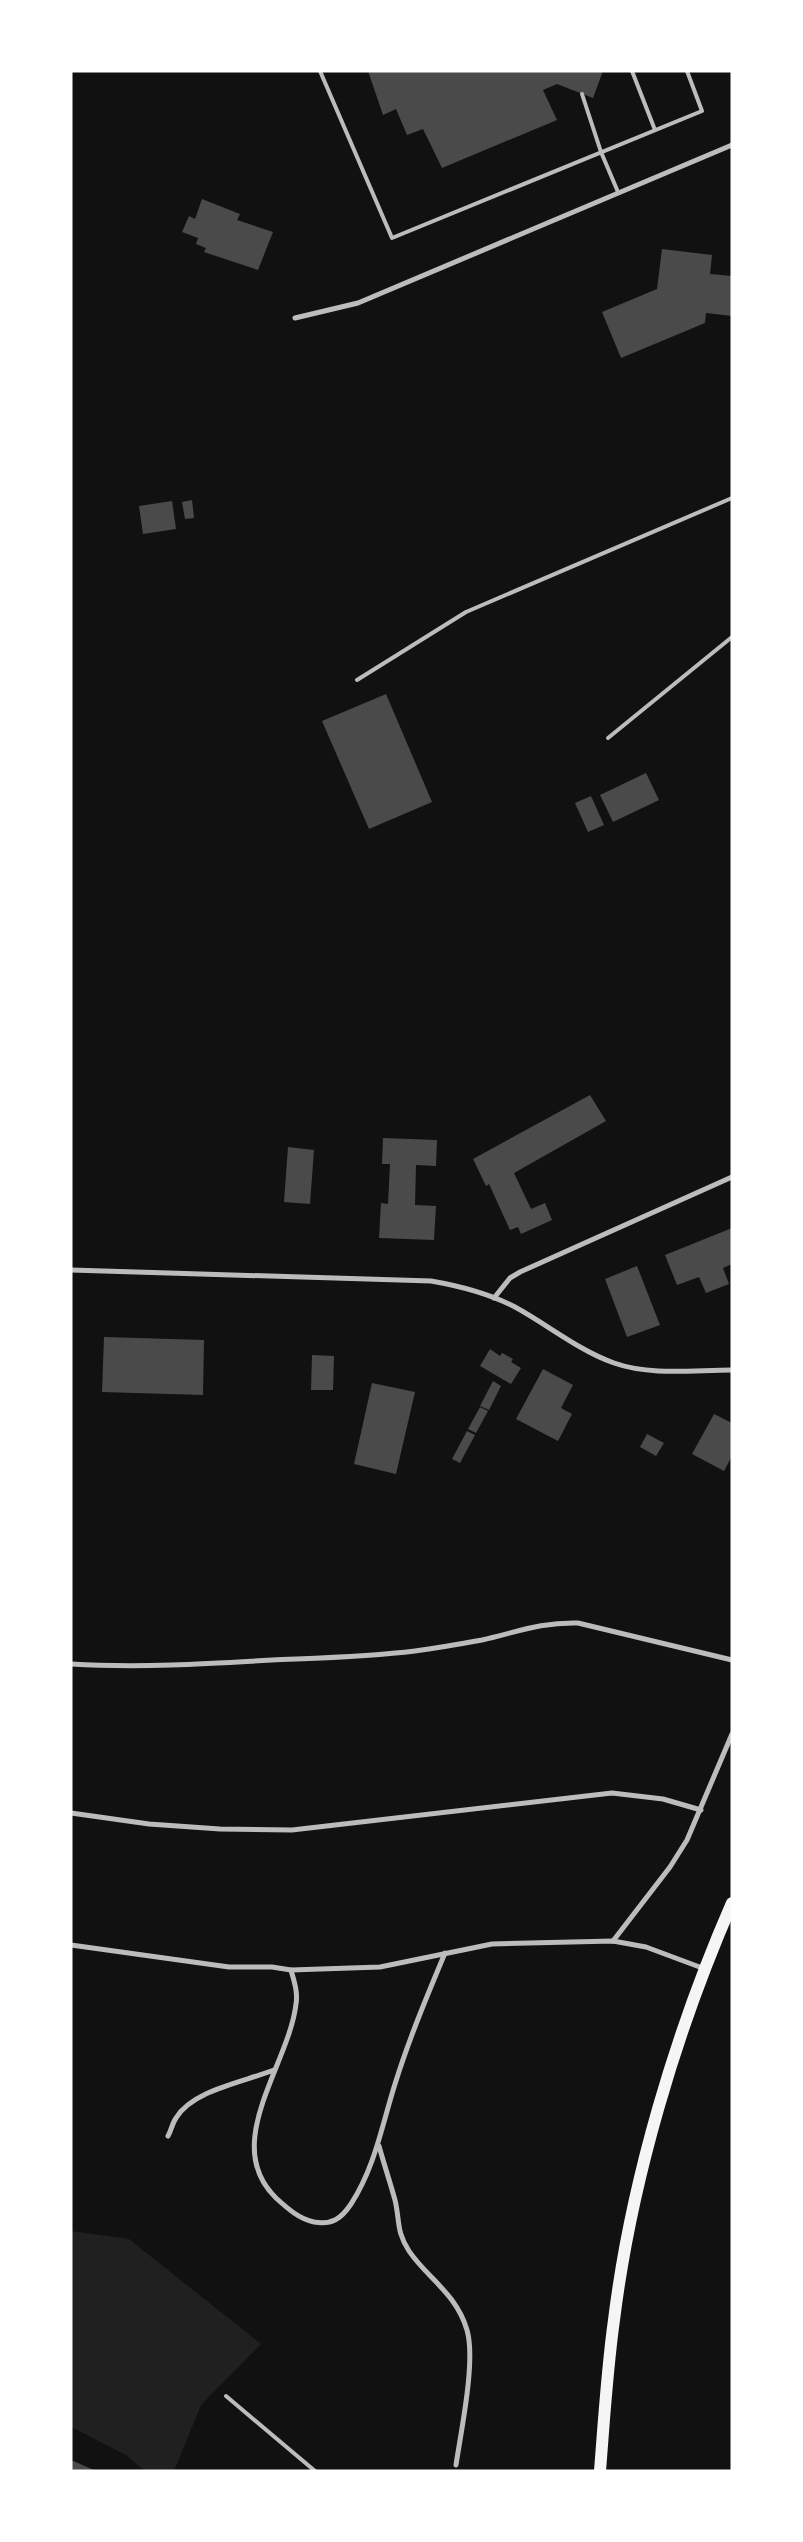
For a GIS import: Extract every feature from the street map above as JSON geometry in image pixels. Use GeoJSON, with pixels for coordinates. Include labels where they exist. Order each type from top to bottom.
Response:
{"type":"FeatureCollection","features":[{"type":"Feature","properties":{"kind":"main road"},"geometry":{"type":"LineString","coordinates":[[600,2471],[614,2318],[634,2209],[676,2053],[705,1969],[732,1903]]}},
{"type":"Feature","properties":{"kind":"street"},"geometry":{"type":"LineString","coordinates":[[295,318],[358,303],[732,145]]}},
{"type":"Feature","properties":{"kind":"street"},"geometry":{"type":"LineString","coordinates":[[494,1298],[510,1278],[520,1272],[732,1177]]}},
{"type":"Feature","properties":{"kind":"street"},"geometry":{"type":"LineString","coordinates":[[71,1270],[431,1281],[457,1286],[514,1306],[595,1355],[615,1363],[645,1370],[732,1370]]}},
{"type":"Feature","properties":{"kind":"street"},"geometry":{"type":"LineString","coordinates":[[71,1664],[103,1666],[242,1662],[416,1651],[482,1640],[523,1628],[553,1622],[578,1623],[732,1660]]}},
{"type":"Feature","properties":{"kind":"street"},"geometry":{"type":"LineString","coordinates":[[613,1942],[670,1867],[687,1840],[732,1734]]}},
{"type":"Feature","properties":{"kind":"street"},"geometry":{"type":"LineString","coordinates":[[71,1813],[149,1824],[220,1829],[292,1830],[612,1793],[647,1796],[701,1810]]}},
{"type":"Feature","properties":{"kind":"street"},"geometry":{"type":"LineString","coordinates":[[71,1944],[229,1967],[272,1967],[291,1970],[380,1967],[445,1953],[520,1942],[613,1942],[646,1947],[705,1969]]}},
{"type":"Feature","properties":{"kind":"street"},"geometry":{"type":"LineString","coordinates":[[291,1970],[297,2003],[256,2128],[253,2152],[256,2172],[268,2190],[287,2208],[307,2220],[324,2224],[333,2223],[340,2218],[351,2204],[379,2145],[384,2117],[395,2082],[445,1953]]}},
{"type":"Feature","properties":{"kind":"street"},"geometry":{"type":"LineString","coordinates":[[168,2136],[176,2118],[191,2102],[213,2090],[274,2070]]}},
{"type":"Feature","properties":{"kind":"street"},"geometry":{"type":"LineString","coordinates":[[379,2145],[395,2201],[398,2230],[409,2251],[444,2288],[457,2308],[467,2330],[470,2356],[456,2465]]}},
{"type":"Feature","properties":{"kind":"lane"},"geometry":{"type":"LineString","coordinates":[[320,71],[392,238],[702,110],[687,71]]}},
{"type":"Feature","properties":{"kind":"lane"},"geometry":{"type":"LineString","coordinates":[[632,71],[655,130]]}},
{"type":"Feature","properties":{"kind":"lane"},"geometry":{"type":"LineString","coordinates":[[582,94],[601,152],[618,192]]}},
{"type":"Feature","properties":{"kind":"lane"},"geometry":{"type":"LineString","coordinates":[[357,680],[466,612],[732,498]]}},
{"type":"Feature","properties":{"kind":"lane"},"geometry":{"type":"LineString","coordinates":[[608,738],[732,637]]}},
{"type":"Feature","properties":{"kind":"lane"},"geometry":{"type":"LineString","coordinates":[[226,2396],[315,2471]]}},
{"type":"Feature","properties":{"kind":"shaded area"},"geometry":{"type":"Polygon","coordinates":[[[71,2231],[129,2239],[261,2344],[201,2405],[174,2471],[145,2471],[126,2455],[71,2427],[71,2231]]]}},
{"type":"Feature","properties":{"kind":"building"},"geometry":{"type":"Polygon","coordinates":[[[368,71],[603,71],[593,98],[557,84],[543,90],[557,120],[442,168],[423,129],[407,135],[396,109],[383,115],[368,71]]]}},
{"type":"Feature","properties":{"kind":"building"},"geometry":{"type":"Polygon","coordinates":[[[202,199],[240,214],[237,220],[273,232],[258,270],[204,252],[206,248],[196,244],[198,238],[182,232],[189,216],[195,219],[202,199]]]}},
{"type":"Feature","properties":{"kind":"building"},"geometry":{"type":"Polygon","coordinates":[[[662,249],[712,255],[710,274],[732,276],[732,316],[706,313],[705,323],[621,358],[602,312],[657,289],[662,249]]]}},
{"type":"Feature","properties":{"kind":"building"},"geometry":{"type":"Polygon","coordinates":[[[192,500],[194,518],[185,519],[182,502],[192,500]]]}},
{"type":"Feature","properties":{"kind":"building"},"geometry":{"type":"Polygon","coordinates":[[[172,501],[176,529],[143,534],[139,506],[172,501]]]}},
{"type":"Feature","properties":{"kind":"building"},"geometry":{"type":"Polygon","coordinates":[[[386,694],[432,802],[369,829],[322,721],[386,694]]]}},
{"type":"Feature","properties":{"kind":"building"},"geometry":{"type":"Polygon","coordinates":[[[646,773],[659,800],[613,822],[600,795],[646,773]]]}},
{"type":"Feature","properties":{"kind":"building"},"geometry":{"type":"Polygon","coordinates":[[[591,796],[604,825],[588,832],[575,803],[591,796]]]}},
{"type":"Feature","properties":{"kind":"building"},"geometry":{"type":"Polygon","coordinates":[[[590,1095],[606,1121],[514,1173],[531,1209],[545,1203],[552,1220],[521,1234],[518,1227],[510,1230],[489,1184],[486,1186],[473,1159],[590,1095]]]}},
{"type":"Feature","properties":{"kind":"building"},"geometry":{"type":"Polygon","coordinates":[[[383,1138],[437,1140],[436,1166],[416,1165],[415,1205],[436,1206],[434,1240],[379,1238],[381,1203],[388,1204],[390,1164],[382,1164],[383,1138]]]}},
{"type":"Feature","properties":{"kind":"building"},"geometry":{"type":"Polygon","coordinates":[[[288,1147],[314,1150],[310,1204],[284,1202],[288,1147]]]}},
{"type":"Feature","properties":{"kind":"building"},"geometry":{"type":"Polygon","coordinates":[[[732,1228],[732,1264],[723,1268],[729,1284],[706,1293],[699,1277],[677,1285],[665,1255],[732,1228]]]}},
{"type":"Feature","properties":{"kind":"building"},"geometry":{"type":"Polygon","coordinates":[[[637,1266],[660,1325],[627,1337],[605,1279],[637,1266]]]}},
{"type":"Feature","properties":{"kind":"building"},"geometry":{"type":"Polygon","coordinates":[[[104,1337],[204,1340],[203,1395],[102,1392],[104,1337]]]}},
{"type":"Feature","properties":{"kind":"building"},"geometry":{"type":"Polygon","coordinates":[[[490,1349],[500,1356],[502,1353],[513,1359],[511,1362],[521,1368],[511,1384],[480,1366],[490,1349]]]}},
{"type":"Feature","properties":{"kind":"building"},"geometry":{"type":"Polygon","coordinates":[[[312,1355],[334,1356],[333,1390],[311,1390],[312,1355]]]}},
{"type":"Feature","properties":{"kind":"building"},"geometry":{"type":"Polygon","coordinates":[[[543,1369],[573,1385],[561,1408],[572,1414],[558,1441],[516,1419],[543,1369]]]}},
{"type":"Feature","properties":{"kind":"building"},"geometry":{"type":"Polygon","coordinates":[[[493,1381],[501,1386],[489,1410],[480,1406],[493,1381]]]}},
{"type":"Feature","properties":{"kind":"building"},"geometry":{"type":"Polygon","coordinates":[[[372,1383],[415,1392],[396,1474],[354,1464],[372,1383]]]}},
{"type":"Feature","properties":{"kind":"building"},"geometry":{"type":"Polygon","coordinates":[[[480,1407],[488,1411],[476,1433],[468,1429],[480,1407]]]}},
{"type":"Feature","properties":{"kind":"building"},"geometry":{"type":"Polygon","coordinates":[[[714,1414],[732,1423],[732,1456],[724,1471],[692,1454],[714,1414]]]}},
{"type":"Feature","properties":{"kind":"building"},"geometry":{"type":"Polygon","coordinates":[[[467,1431],[475,1435],[460,1463],[452,1459],[467,1431]]]}},
{"type":"Feature","properties":{"kind":"building"},"geometry":{"type":"Polygon","coordinates":[[[647,1434],[664,1443],[656,1456],[640,1447],[647,1434]]]}},
{"type":"Feature","properties":{"kind":"building"},"geometry":{"type":"Polygon","coordinates":[[[71,2460],[96,2471],[71,2471],[71,2460]]]}}]}
